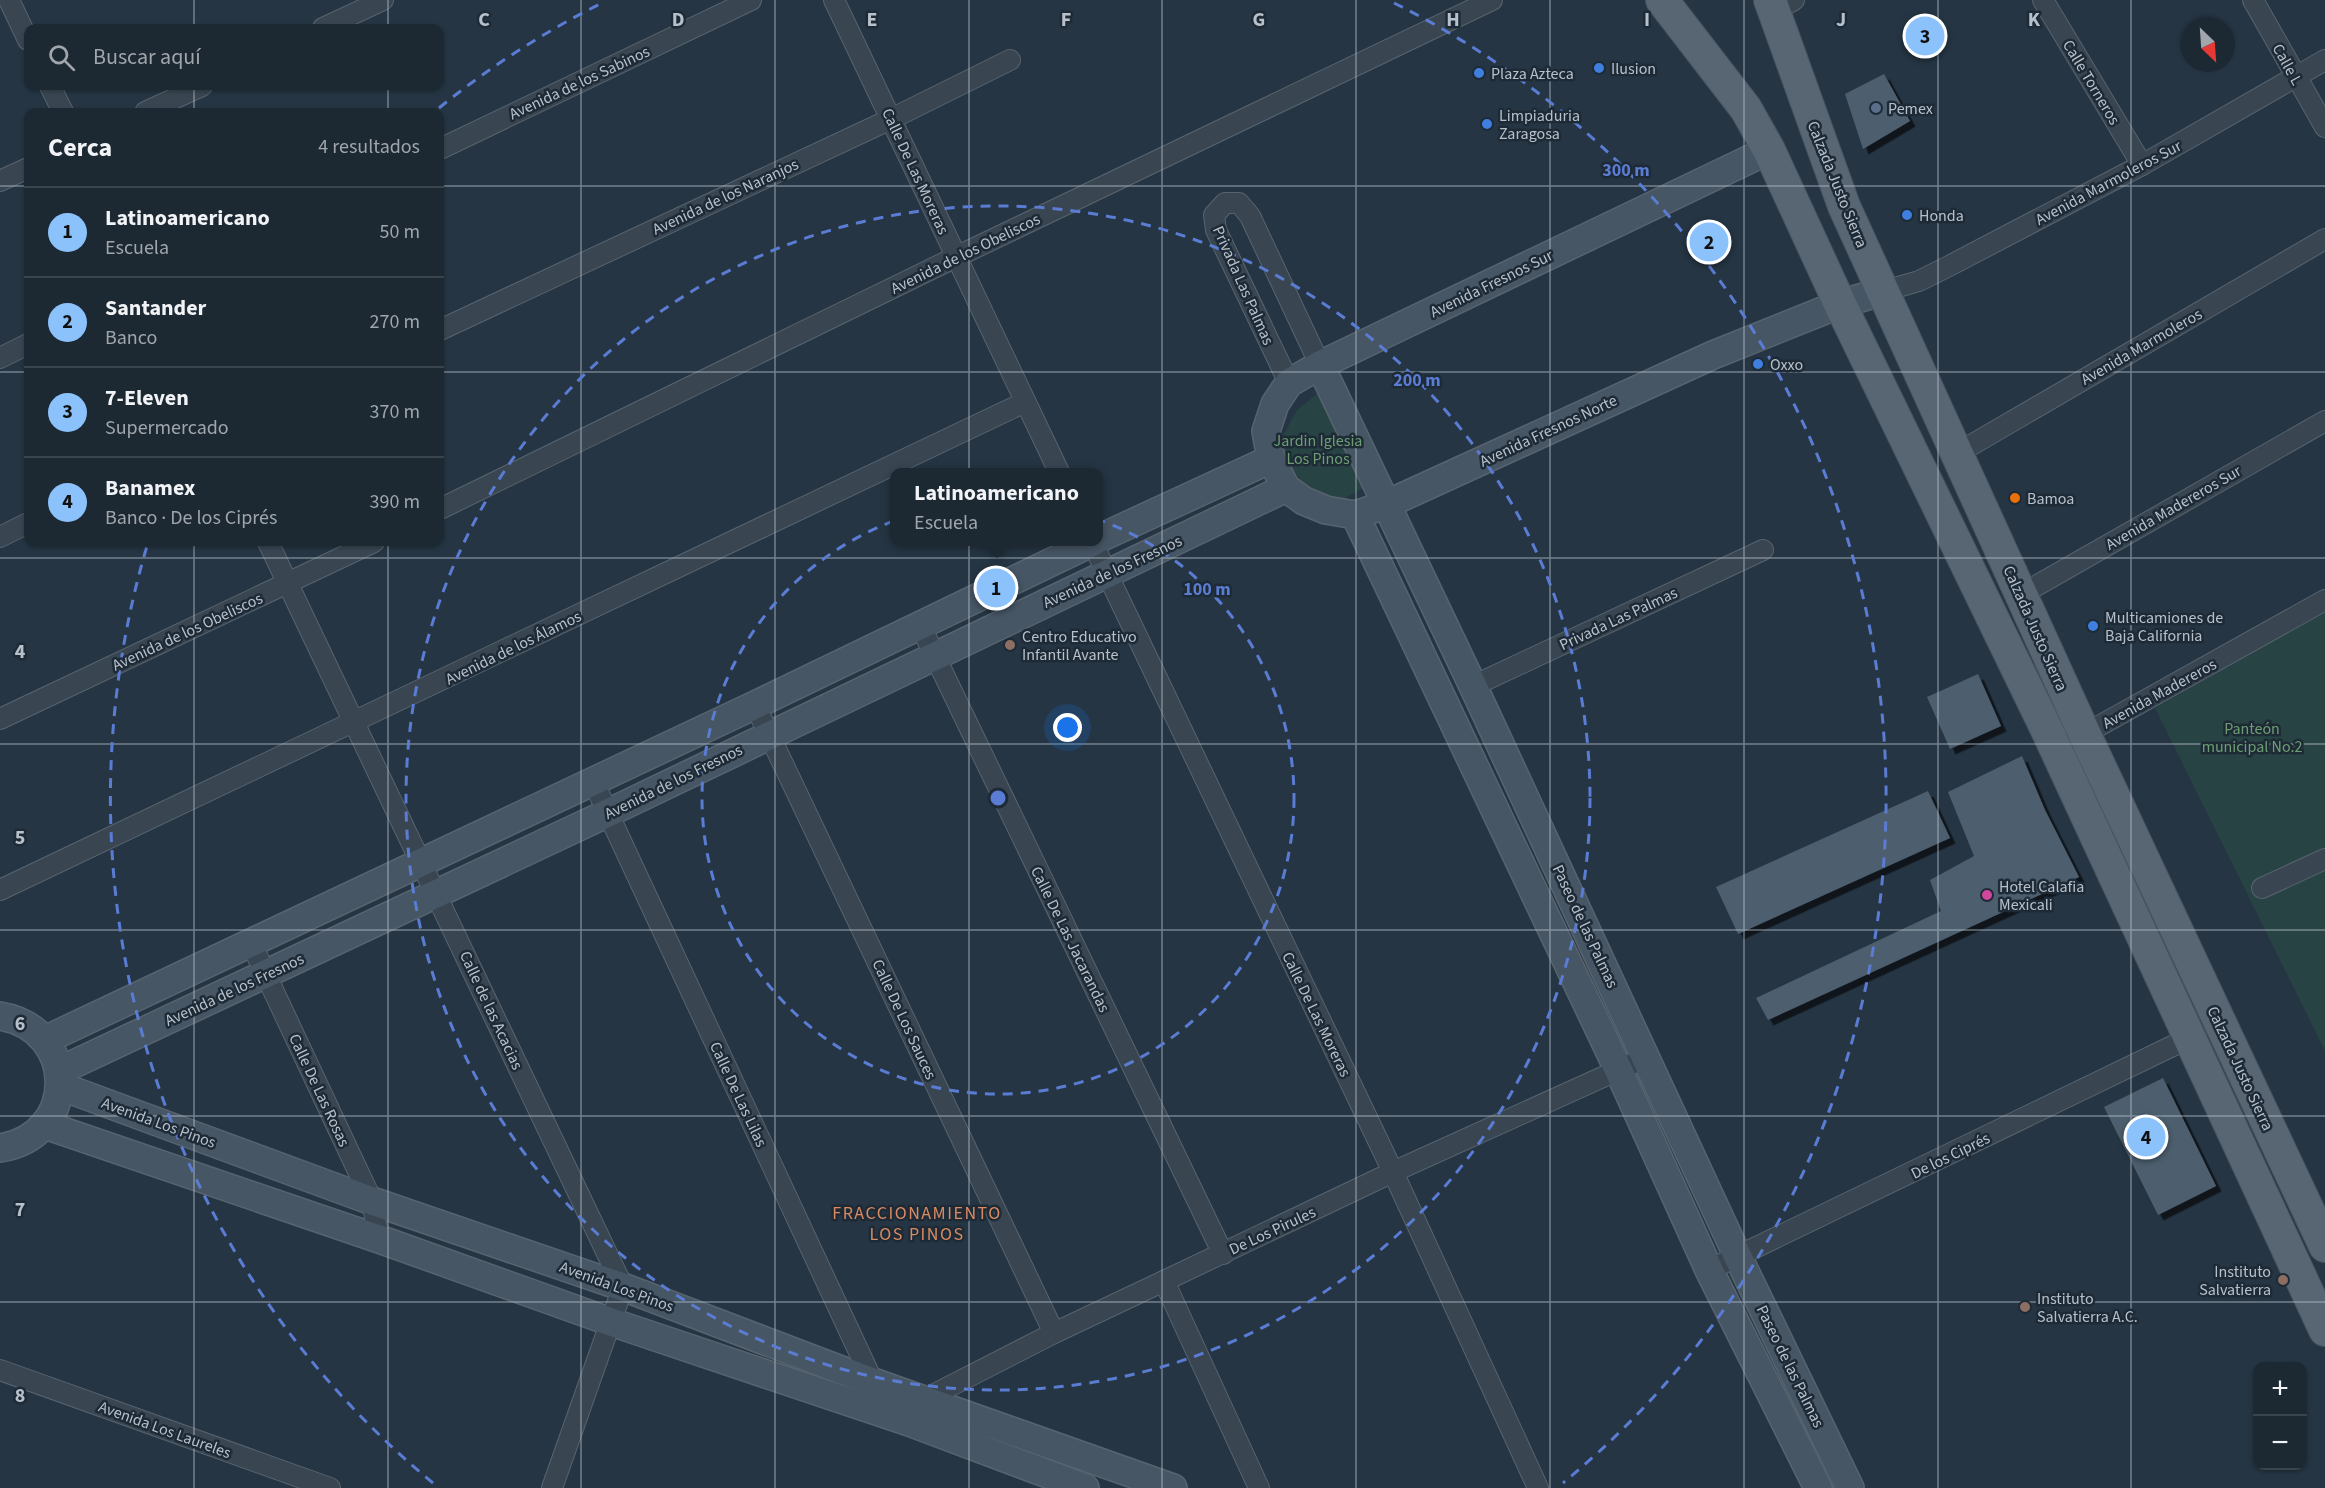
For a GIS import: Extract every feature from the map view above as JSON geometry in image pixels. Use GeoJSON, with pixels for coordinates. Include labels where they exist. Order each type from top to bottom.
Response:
{"type":"FeatureCollection","features":[{"type":"Feature","properties":{"kind":"main road","name":"Calzada Justo Sierra"},"geometry":{"type":"LineString","coordinates":[[1662,0],[1746,109],[1768,150],[2056,750],[2325,1330]]}},
{"type":"Feature","properties":{"kind":"main road","name":"Calzada Justo Sierra"},"geometry":{"type":"LineString","coordinates":[[1779,4],[1844,206],[2085,735],[2325,1246]]}},
{"type":"Feature","properties":{"kind":"street"},"geometry":{"type":"LineString","coordinates":[[9,0],[24,32]]}},
{"type":"Feature","properties":{"kind":"street"},"geometry":{"type":"LineString","coordinates":[[332,24],[383,0]]}},
{"type":"Feature","properties":{"kind":"street","name":"Avenida de los Sabinos"},"geometry":{"type":"LineString","coordinates":[[444,146],[752,0]]}},
{"type":"Feature","properties":{"kind":"street","name":"Calle De Las Moreras"},"geometry":{"type":"LineString","coordinates":[[834,0],[1057,468]]}},
{"type":"Feature","properties":{"kind":"street","name":"Avenida de los Obeliscos"},"geometry":{"type":"LineString","coordinates":[[444,507],[956,257],[1492,0]]}},
{"type":"Feature","properties":{"kind":"street","name":"Calle Torneros"},"geometry":{"type":"LineString","coordinates":[[2043,0],[2142,165]]}},
{"type":"Feature","properties":{"kind":"street","name":"Calle L"},"geometry":{"type":"LineString","coordinates":[[2253,0],[2325,127]]}},
{"type":"Feature","properties":{"kind":"street","name":"Avenida de los Naranjos"},"geometry":{"type":"LineString","coordinates":[[444,328],[891,119],[1010,60]]}},
{"type":"Feature","properties":{"kind":"street","name":"Avenida Marmoleros Sur"},"geometry":{"type":"LineString","coordinates":[[1884,291],[1919,281],[2142,165],[2325,60]]}},
{"type":"Feature","properties":{"kind":"street"},"geometry":{"type":"LineString","coordinates":[[52,90],[61,108]]}},
{"type":"Feature","properties":{"kind":"street"},"geometry":{"type":"LineString","coordinates":[[154,108],[193,90]]}},
{"type":"Feature","properties":{"kind":"street","name":"Avenida Fresnos Sur"},"geometry":{"type":"LineString","coordinates":[[1271,459],[1266,431],[1275,404],[1289,383],[1320,365],[1768,150]]}},
{"type":"Feature","properties":{"kind":"street"},"geometry":{"type":"LineString","coordinates":[[0,181],[24,170]]}},
{"type":"Feature","properties":{"kind":"street","name":"Privada Las Palmas"},"geometry":{"type":"LineString","coordinates":[[1289,383],[1216,230],[1214,214],[1225,203],[1239,203],[1250,216],[1320,365]]}},
{"type":"Feature","properties":{"kind":"street","name":"Avenida Marmoleros"},"geometry":{"type":"LineString","coordinates":[[1956,454],[2325,239]]}},
{"type":"Feature","properties":{"kind":"street","name":"Avenida Fresnos Norte"},"geometry":{"type":"LineString","coordinates":[[1355,515],[1385,504],[1713,355],[1840,304],[1884,291]]}},
{"type":"Feature","properties":{"kind":"street"},"geometry":{"type":"LineString","coordinates":[[0,358],[24,346]]}},
{"type":"Feature","properties":{"kind":"street","name":"Paseo de las Palmas"},"geometry":{"type":"LineString","coordinates":[[1320,365],[1647,1057],[1738,1257],[1850,1488]]}},
{"type":"Feature","properties":{"kind":"street","name":"Avenida de los Álamos"},"geometry":{"type":"LineString","coordinates":[[0,890],[1025,402]]}},
{"type":"Feature","properties":{"kind":"street","name":"Avenida Madereros Sur"},"geometry":{"type":"LineString","coordinates":[[2022,594],[2325,421]]}},
{"type":"Feature","properties":{"kind":"street"},"geometry":{"type":"LineString","coordinates":[[1103,537],[1271,459],[1286,488],[1304,501],[1326,510],[1355,515]]}},
{"type":"Feature","properties":{"kind":"street","name":"Avenida de los Fresnos"},"geometry":{"type":"LineString","coordinates":[[60,1078],[266,974],[1286,488]]}},
{"type":"Feature","properties":{"kind":"street","name":"Paseo de las Palmas"},"geometry":{"type":"LineString","coordinates":[[1355,515],[1618,1068],[1709,1270],[1818,1488]]}},
{"type":"Feature","properties":{"kind":"street"},"geometry":{"type":"LineString","coordinates":[[0,537],[24,525]]}},
{"type":"Feature","properties":{"kind":"street","name":"Calle de las Acacias"},"geometry":{"type":"LineString","coordinates":[[270,546],[623,1287]]}},
{"type":"Feature","properties":{"kind":"street","name":"Avenida de los Obeliscos"},"geometry":{"type":"LineString","coordinates":[[0,719],[366,546]]}},
{"type":"Feature","properties":{"kind":"street","name":"Avenida de los Fresnos"},"geometry":{"type":"LineString","coordinates":[[45,1040],[755,705],[1084,546]]}},
{"type":"Feature","properties":{"kind":"street","name":"Calle De Las Moreras"},"geometry":{"type":"LineString","coordinates":[[1094,546],[1393,1172],[1538,1488]]}},
{"type":"Feature","properties":{"kind":"street","name":"Privada Las Palmas"},"geometry":{"type":"LineString","coordinates":[[1473,686],[1763,550]]}},
{"type":"Feature","properties":{"kind":"street","name":"Avenida Madereros"},"geometry":{"type":"LineString","coordinates":[[2056,750],[2325,600]]}},
{"type":"Feature","properties":{"kind":"street","name":"Calle De Las Jacarandas"},"geometry":{"type":"LineString","coordinates":[[920,625],[1223,1254]]}},
{"type":"Feature","properties":{"kind":"street","name":"Calle De Los Sauces"},"geometry":{"type":"LineString","coordinates":[[755,705],[1054,1333]]}},
{"type":"Feature","properties":{"kind":"street","name":"Calle De Las Lilas"},"geometry":{"type":"LineString","coordinates":[[593,781],[873,1382]]}},
{"type":"Feature","properties":{"kind":"street"},"geometry":{"type":"LineString","coordinates":[[2262,888],[2325,859]]}},
{"type":"Feature","properties":{"kind":"street","name":"Calle De Las Rosas"},"geometry":{"type":"LineString","coordinates":[[251,943],[372,1201],[379,1239]]}},
{"type":"Feature","properties":{"kind":"street"},"geometry":{"type":"LineString","coordinates":[[0,1016],[14,1019],[31,1027],[45,1040],[54,1055],[60,1078],[55,1107],[45,1125],[18,1144],[0,1148]]}},
{"type":"Feature","properties":{"kind":"street","name":"De los Ciprés"},"geometry":{"type":"LineString","coordinates":[[1709,1270],[2189,1038]]}},
{"type":"Feature","properties":{"kind":"street","name":"De Los Pirules"},"geometry":{"type":"LineString","coordinates":[[909,1422],[925,1399],[1054,1333],[1393,1172],[1618,1068],[1647,1057]]}},
{"type":"Feature","properties":{"kind":"street","name":"Avenida Los Pinos"},"geometry":{"type":"LineString","coordinates":[[60,1078],[372,1201],[623,1287],[873,1382],[1173,1488]]}},
{"type":"Feature","properties":{"kind":"street"},"geometry":{"type":"LineString","coordinates":[[45,1125],[379,1239],[611,1322],[909,1422],[1085,1488]]}},
{"type":"Feature","properties":{"kind":"street"},"geometry":{"type":"LineString","coordinates":[[1164,1281],[1259,1488]]}},
{"type":"Feature","properties":{"kind":"street"},"geometry":{"type":"LineString","coordinates":[[552,1488],[623,1287]]}},
{"type":"Feature","properties":{"kind":"street","name":"Avenida Los Laureles"},"geometry":{"type":"LineString","coordinates":[[0,1370],[330,1488]]}},
{"type":"Feature","properties":{"kind":"street"},"geometry":{"type":"LineString","coordinates":[[866,1409],[873,1382]]}},
{"type":"Feature","properties":{"kind":"green space","name":"Jardin Iglesia Los Pinos"},"geometry":{"type":"Polygon","coordinates":[[[1317,394],[1330,398],[1364,488],[1339,501],[1300,479],[1290,464],[1281,439],[1297,410],[1317,394]]]}},
{"type":"Feature","properties":{"kind":"green space","name":"Panteón municipal No.2"},"geometry":{"type":"Polygon","coordinates":[[[2325,612],[2325,1051],[2155,708],[2325,612]]]}},
{"type":"Feature","properties":{"kind":"building","name":"Pemex"},"geometry":{"type":"Polygon","coordinates":[[[1884,74],[1910,121],[1863,149],[1845,94],[1884,74]]]}},
{"type":"Feature","properties":{"kind":"building"},"geometry":{"type":"Polygon","coordinates":[[[1978,674],[2001,726],[1950,749],[1927,697],[1978,674]]]}},
{"type":"Feature","properties":{"kind":"building","name":"Hotel Calafia Mexicali"},"geometry":{"type":"Polygon","coordinates":[[[2022,756],[2045,810],[2079,877],[1768,1020],[1756,998],[1941,911],[1930,880],[1974,856],[1948,792],[2022,756]]]}},
{"type":"Feature","properties":{"kind":"building"},"geometry":{"type":"Polygon","coordinates":[[[1928,791],[1950,838],[1738,934],[1716,887],[1928,791]]]}},
{"type":"Feature","properties":{"kind":"building"},"geometry":{"type":"Polygon","coordinates":[[[2163,1078],[2216,1186],[2158,1215],[2104,1107],[2163,1078]]]}},
{"type":"Feature","properties":{"kind":"place","name":"7-Eleven"},"geometry":{"type":"Point","coordinates":[1925,36]}},
{"type":"Feature","properties":{"kind":"place","name":"Ilusion"},"geometry":{"type":"Point","coordinates":[1599,68]}},
{"type":"Feature","properties":{"kind":"place","name":"Plaza Azteca"},"geometry":{"type":"Point","coordinates":[1479,73]}},
{"type":"Feature","properties":{"kind":"place","name":"Pemex"},"geometry":{"type":"Point","coordinates":[1876,108]}},
{"type":"Feature","properties":{"kind":"place","name":"Limpiaduria Zaragosa"},"geometry":{"type":"Point","coordinates":[1487,124]}},
{"type":"Feature","properties":{"kind":"place","name":"Honda"},"geometry":{"type":"Point","coordinates":[1907,215]}},
{"type":"Feature","properties":{"kind":"place","name":"Santander"},"geometry":{"type":"Point","coordinates":[1709,242]}},
{"type":"Feature","properties":{"kind":"place","name":"Oxxo"},"geometry":{"type":"Point","coordinates":[1758,364]}},
{"type":"Feature","properties":{"kind":"place","name":"Bamoa"},"geometry":{"type":"Point","coordinates":[2015,498]}},
{"type":"Feature","properties":{"kind":"place","name":"Latinoamericano"},"geometry":{"type":"Point","coordinates":[996,588]}},
{"type":"Feature","properties":{"kind":"place","name":"Multicamiones de Baja California"},"geometry":{"type":"Point","coordinates":[2093,626]}},
{"type":"Feature","properties":{"kind":"place","name":"Centro Educativo Infantil Avante"},"geometry":{"type":"Point","coordinates":[1010,645]}},
{"type":"Feature","properties":{"kind":"place","name":"Hotel Calafia Mexicali"},"geometry":{"type":"Point","coordinates":[1987,895]}},
{"type":"Feature","properties":{"kind":"place","name":"Banamex"},"geometry":{"type":"Point","coordinates":[2146,1137]}},
{"type":"Feature","properties":{"kind":"place","name":"Instituto Salvatierra"},"geometry":{"type":"Point","coordinates":[2283,1280]}},
{"type":"Feature","properties":{"kind":"place","name":"Instituto Salvatierra A.C."},"geometry":{"type":"Point","coordinates":[2025,1307]}},
{"type":"Feature","properties":{"kind":"district","name":"FRACCIONAMIENTO LOS PINOS"},"geometry":{"type":"Point","coordinates":[917,1223]}}]}
